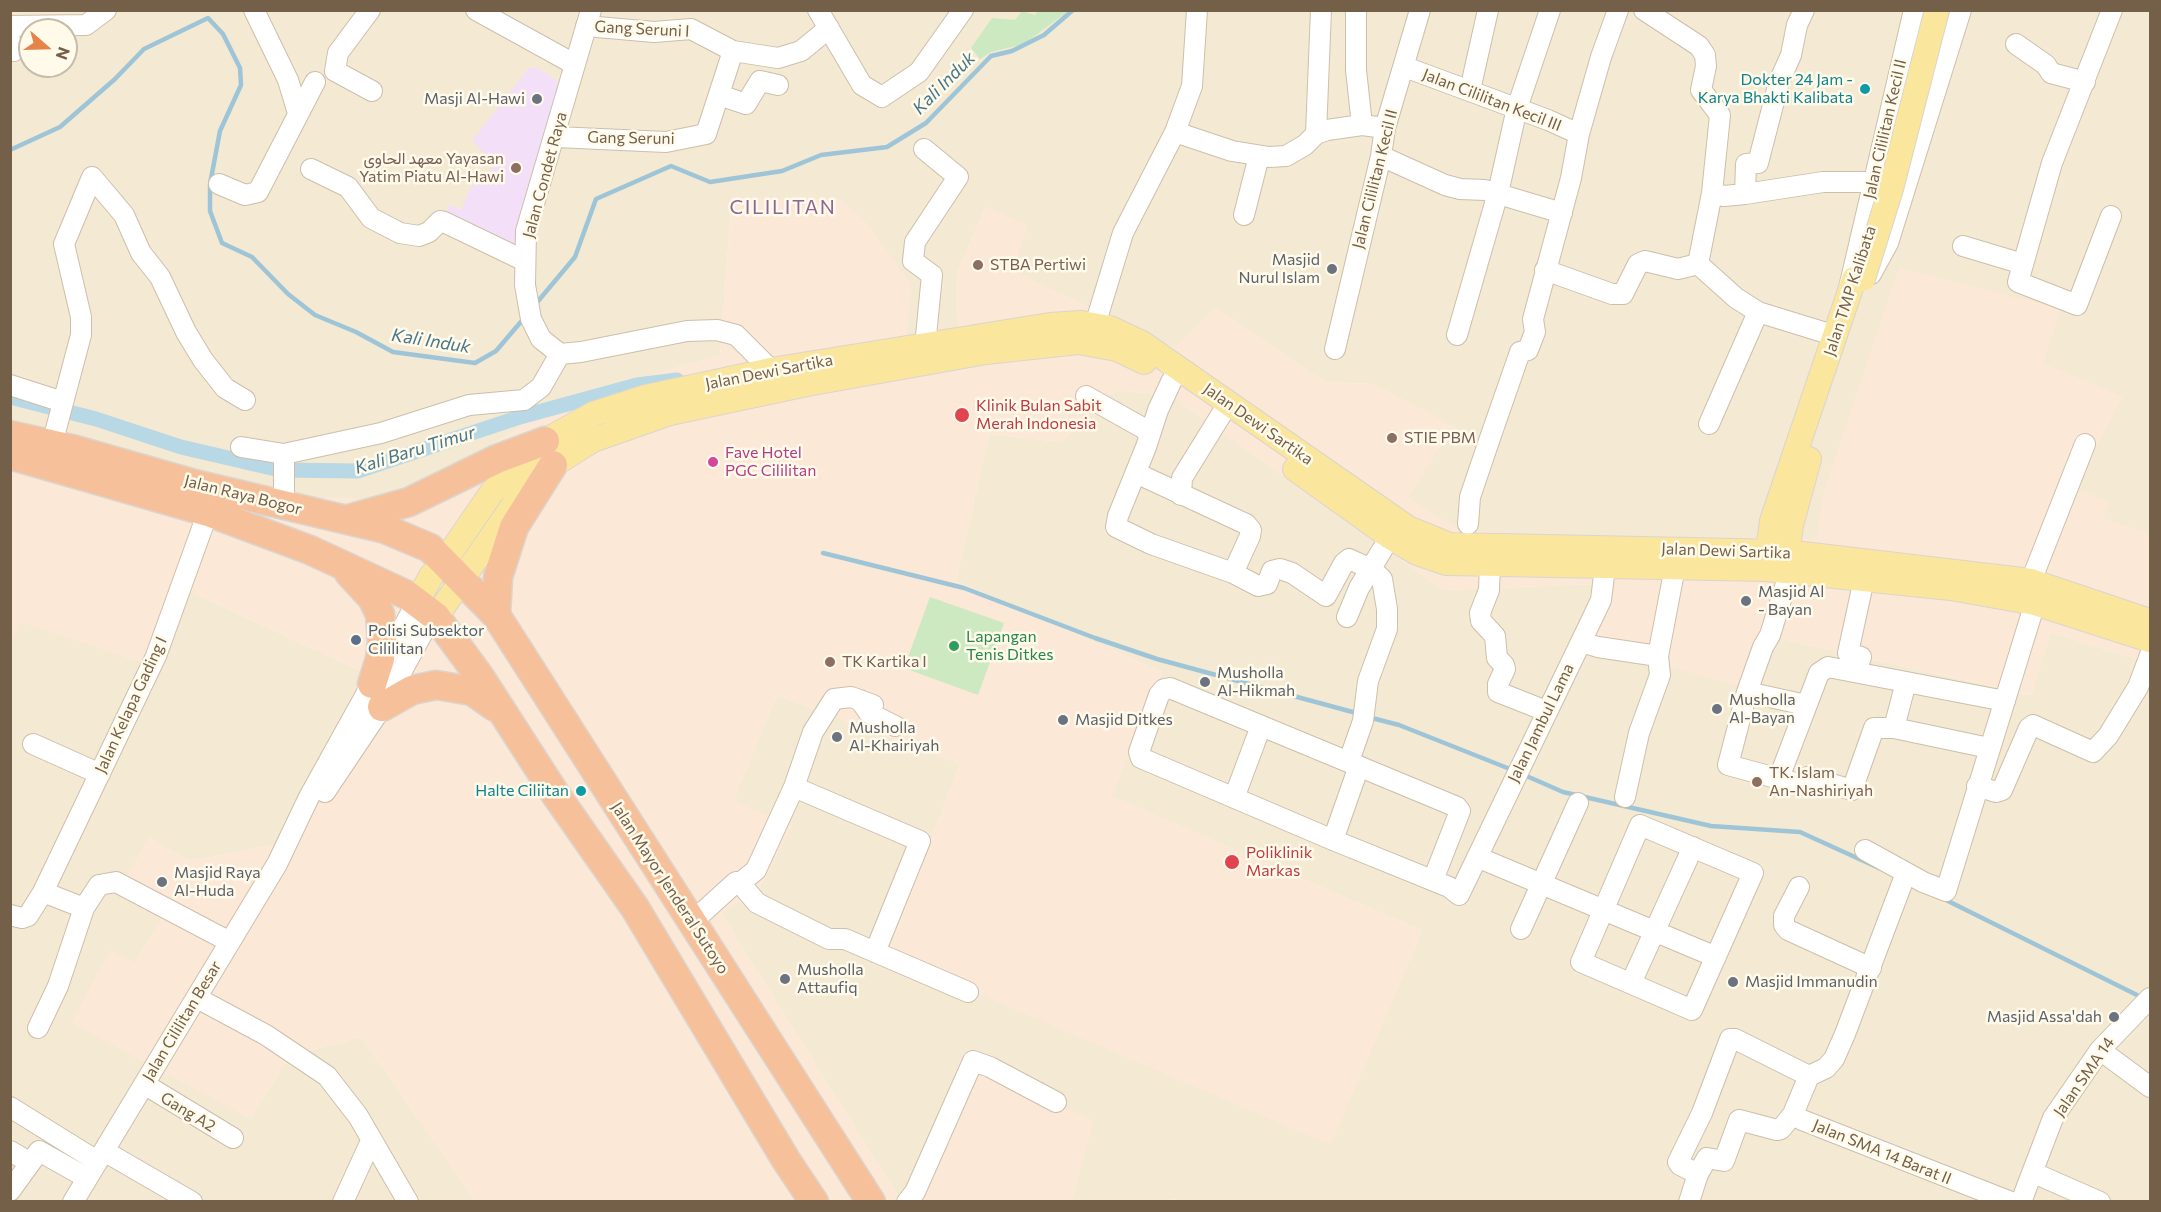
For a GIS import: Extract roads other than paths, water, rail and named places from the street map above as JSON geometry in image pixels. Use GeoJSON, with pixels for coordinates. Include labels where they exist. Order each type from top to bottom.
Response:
{"type":"FeatureCollection","features":[{"type":"Feature","properties":{"kind":"highway","name":"Jalan Raya Bogor"},"geometry":{"type":"LineString","coordinates":[[10,435],[59,418],[191,483],[284,495],[347,519],[385,529],[430,548],[448,577]]}},
{"type":"Feature","properties":{"kind":"highway"},"geometry":{"type":"LineString","coordinates":[[347,519],[410,502],[497,459],[549,453]]}},
{"type":"Feature","properties":{"kind":"highway"},"geometry":{"type":"LineString","coordinates":[[496,615],[498,577],[514,526],[549,453]]}},
{"type":"Feature","properties":{"kind":"highway","name":"Jalan Raya Bogor"},"geometry":{"type":"LineString","coordinates":[[10,455],[208,512],[338,562],[426,609]]}},
{"type":"Feature","properties":{"kind":"highway"},"geometry":{"type":"LineString","coordinates":[[338,562],[372,598],[380,614],[382,641],[377,696],[436,685],[472,691],[504,714]]}},
{"type":"Feature","properties":{"kind":"highway","name":"Jalan Mayor Jenderal Sutoyo"},"geometry":{"type":"LineString","coordinates":[[448,577],[496,615],[871,1202]]}},
{"type":"Feature","properties":{"kind":"highway"},"geometry":{"type":"LineString","coordinates":[[426,609],[504,714],[556,795],[634,908],[786,1160],[814,1202]]}},
{"type":"Feature","properties":{"kind":"main road","name":"Jalan TMP Kalibata"},"geometry":{"type":"LineString","coordinates":[[1779,563],[1884,190],[1929,10]]}},
{"type":"Feature","properties":{"kind":"main road","name":"Jalan TMP Kalibata"},"geometry":{"type":"LineString","coordinates":[[1779,563],[1772,521],[1839,327],[1859,282],[1892,189],[1937,10]]}},
{"type":"Feature","properties":{"kind":"main road","name":"Jalan Dewi Sartika"},"geometry":{"type":"LineString","coordinates":[[448,577],[492,492],[549,453],[593,414],[646,397],[771,370],[1050,325],[1095,325],[1110,328],[1142,343],[1423,536],[1450,545],[1607,556],[1779,563],[2033,592],[2151,621]]}},
{"type":"Feature","properties":{"kind":"main road","name":"Jalan Dewi Sartika"},"geometry":{"type":"LineString","coordinates":[[549,453],[670,413],[796,386],[986,352],[1054,344],[1101,344],[1132,355],[1172,380],[1390,537],[1417,553],[1438,561],[1462,565],[1607,556],[1675,567],[1779,563],[1864,579],[1951,588],[2033,592],[2151,640]]}},
{"type":"Feature","properties":{"kind":"main road","name":"Jalan Cililitan Besar"},"geometry":{"type":"LineString","coordinates":[[426,609],[448,577]]}},
{"type":"Feature","properties":{"kind":"street"},"geometry":{"type":"LineString","coordinates":[[10,26],[86,25],[106,10]]}},
{"type":"Feature","properties":{"kind":"street"},"geometry":{"type":"LineString","coordinates":[[254,10],[288,81],[298,113]]}},
{"type":"Feature","properties":{"kind":"street"},"geometry":{"type":"LineString","coordinates":[[476,10],[574,64]]}},
{"type":"Feature","properties":{"kind":"street"},"geometry":{"type":"LineString","coordinates":[[818,10],[862,85],[882,97],[919,72],[961,15]]}},
{"type":"Feature","properties":{"kind":"street"},"geometry":{"type":"LineString","coordinates":[[1095,325],[1124,233],[1175,132],[1191,86],[1197,10]]}},
{"type":"Feature","properties":{"kind":"street"},"geometry":{"type":"LineString","coordinates":[[1316,134],[1321,10]]}},
{"type":"Feature","properties":{"kind":"street"},"geometry":{"type":"LineString","coordinates":[[1356,10],[1356,70],[1362,125]]}},
{"type":"Feature","properties":{"kind":"street","name":"Jalan Cililitan Kecil II"},"geometry":{"type":"LineString","coordinates":[[1335,349],[1381,156],[1385,128],[1405,67],[1420,10]]}},
{"type":"Feature","properties":{"kind":"street"},"geometry":{"type":"LineString","coordinates":[[1470,90],[1488,10]]}},
{"type":"Feature","properties":{"kind":"street"},"geometry":{"type":"LineString","coordinates":[[1457,335],[1498,193],[1517,108],[1550,10]]}},
{"type":"Feature","properties":{"kind":"street","name":"Jalan Cililitan Kecil III"},"geometry":{"type":"LineString","coordinates":[[1468,524],[1470,497],[1489,441],[1520,352],[1529,349],[1534,332],[1533,319],[1562,213],[1579,134],[1601,57],[1618,10]]}},
{"type":"Feature","properties":{"kind":"street"},"geometry":{"type":"LineString","coordinates":[[1644,10],[1699,46],[1705,55],[1706,66],[1701,90],[1720,115],[1712,193],[1698,264]]}},
{"type":"Feature","properties":{"kind":"street"},"geometry":{"type":"LineString","coordinates":[[1745,194],[1746,164],[1758,163],[1779,82],[1791,55],[1797,25],[1804,10]]}},
{"type":"Feature","properties":{"kind":"street","name":"Jalan Cililitan Kecil II"},"geometry":{"type":"LineString","coordinates":[[1839,327],[1914,10]]}},
{"type":"Feature","properties":{"kind":"street"},"geometry":{"type":"LineString","coordinates":[[1859,282],[1887,247],[1961,10]]}},
{"type":"Feature","properties":{"kind":"street"},"geometry":{"type":"LineString","coordinates":[[2110,216],[2078,305],[2019,284],[2018,280],[2052,163],[2112,10]]}},
{"type":"Feature","properties":{"kind":"street"},"geometry":{"type":"LineString","coordinates":[[362,13],[338,53],[335,71],[372,91]]}},
{"type":"Feature","properties":{"kind":"street","name":"Jalan Condet Raya"},"geometry":{"type":"LineString","coordinates":[[560,354],[541,339],[531,319],[525,285],[526,231],[556,137],[574,64],[589,18]]}},
{"type":"Feature","properties":{"kind":"street","name":"Gang Seruni I"},"geometry":{"type":"LineString","coordinates":[[589,18],[654,32],[691,29],[733,51],[778,58],[801,51],[829,28]]}},
{"type":"Feature","properties":{"kind":"street"},"geometry":{"type":"LineString","coordinates":[[2016,44],[2046,65],[2051,73],[2085,82]]}},
{"type":"Feature","properties":{"kind":"street"},"geometry":{"type":"LineString","coordinates":[[733,51],[719,95],[746,104],[760,81],[778,85]]}},
{"type":"Feature","properties":{"kind":"street"},"geometry":{"type":"LineString","coordinates":[[1901,61],[1943,72]]}},
{"type":"Feature","properties":{"kind":"street","name":"Jalan Cililitan Kecil III"},"geometry":{"type":"LineString","coordinates":[[1405,67],[1517,108],[1579,134]]}},
{"type":"Feature","properties":{"kind":"street"},"geometry":{"type":"LineString","coordinates":[[219,184],[245,195],[258,192],[315,82]]}},
{"type":"Feature","properties":{"kind":"street","name":"Gang Seruni"},"geometry":{"type":"LineString","coordinates":[[556,137],[666,142],[706,134],[719,95]]}},
{"type":"Feature","properties":{"kind":"street"},"geometry":{"type":"LineString","coordinates":[[1175,132],[1232,152],[1259,156],[1287,156],[1305,145],[1316,134],[1362,125],[1385,128]]}},
{"type":"Feature","properties":{"kind":"street"},"geometry":{"type":"LineString","coordinates":[[924,150],[958,177],[915,242],[913,261],[932,275],[924,346]]}},
{"type":"Feature","properties":{"kind":"street"},"geometry":{"type":"LineString","coordinates":[[1244,215],[1259,156]]}},
{"type":"Feature","properties":{"kind":"street"},"geometry":{"type":"LineString","coordinates":[[1381,156],[1445,185],[1498,193],[1562,213]]}},
{"type":"Feature","properties":{"kind":"street"},"geometry":{"type":"LineString","coordinates":[[311,169],[348,187],[371,218],[400,233],[418,236],[429,232],[440,221],[525,261]]}},
{"type":"Feature","properties":{"kind":"street"},"geometry":{"type":"LineString","coordinates":[[10,386],[59,418],[82,325],[64,244],[92,177],[124,215],[141,253],[160,277],[186,332],[203,360],[225,388],[245,400]]}},
{"type":"Feature","properties":{"kind":"street"},"geometry":{"type":"LineString","coordinates":[[1712,193],[1724,196],[1823,182],[1872,182]]}},
{"type":"Feature","properties":{"kind":"street"},"geometry":{"type":"LineString","coordinates":[[1963,246],[2023,264]]}},
{"type":"Feature","properties":{"kind":"street"},"geometry":{"type":"LineString","coordinates":[[1545,270],[1612,294],[1623,294],[1638,264],[1645,261],[1678,269],[1698,264]]}},
{"type":"Feature","properties":{"kind":"street"},"geometry":{"type":"LineString","coordinates":[[1698,264],[1736,298],[1758,312],[1839,327]]}},
{"type":"Feature","properties":{"kind":"street"},"geometry":{"type":"LineString","coordinates":[[1708,424],[1758,312]]}},
{"type":"Feature","properties":{"kind":"street"},"geometry":{"type":"LineString","coordinates":[[241,447],[283,456],[381,433],[470,405],[524,400],[541,387],[560,354],[687,331],[717,330],[736,335],[771,370]]}},
{"type":"Feature","properties":{"kind":"street"},"geometry":{"type":"LineString","coordinates":[[1172,380],[1118,516],[1116,524],[1118,530],[1233,573],[1258,586],[1264,586],[1272,571],[1280,569],[1292,573],[1326,596],[1344,563],[1349,559],[1371,569],[1382,579],[1387,609],[1387,629],[1368,681],[1365,712],[1354,764],[1333,840]]}},
{"type":"Feature","properties":{"kind":"street"},"geometry":{"type":"LineString","coordinates":[[1086,396],[1150,432]]}},
{"type":"Feature","properties":{"kind":"street"},"geometry":{"type":"LineString","coordinates":[[1181,495],[1182,478],[1221,415]]}},
{"type":"Feature","properties":{"kind":"street"},"geometry":{"type":"LineString","coordinates":[[1864,850],[1904,877],[1946,891],[2005,701],[2033,592],[2085,444]]}},
{"type":"Feature","properties":{"kind":"street"},"geometry":{"type":"LineString","coordinates":[[283,456],[284,495]]}},
{"type":"Feature","properties":{"kind":"street"},"geometry":{"type":"LineString","coordinates":[[1136,473],[1246,524],[1251,530],[1240,561],[1233,573]]}},
{"type":"Feature","properties":{"kind":"street","name":"Jalan Kelapa Gading I"},"geometry":{"type":"LineString","coordinates":[[10,915],[22,918],[28,916],[43,892],[156,656],[208,512]]}},
{"type":"Feature","properties":{"kind":"street"},"geometry":{"type":"LineString","coordinates":[[1347,617],[1359,588],[1390,537]]}},
{"type":"Feature","properties":{"kind":"street","name":"Jalan Jambul Lama"},"geometry":{"type":"LineString","coordinates":[[1432,880],[1449,887],[1459,895],[1600,600],[1607,556]]}},
{"type":"Feature","properties":{"kind":"street"},"geometry":{"type":"LineString","coordinates":[[1779,563],[1770,636],[1763,647],[1747,692],[1728,764],[1802,785],[1808,777],[1852,790],[1873,729],[1894,728],[1989,748]]}},
{"type":"Feature","properties":{"kind":"street"},"geometry":{"type":"LineString","coordinates":[[1490,564],[1489,590],[1480,613],[1481,621],[1495,636],[1497,658],[1505,669],[1497,684],[1498,692],[1546,711]]}},
{"type":"Feature","properties":{"kind":"street"},"geometry":{"type":"LineString","coordinates":[[1624,797],[1639,733],[1660,675],[1658,656],[1675,567]]}},
{"type":"Feature","properties":{"kind":"street"},"geometry":{"type":"LineString","coordinates":[[1856,672],[1861,657],[1848,653],[1864,579]]}},
{"type":"Feature","properties":{"kind":"street","name":"Jalan Cililitan Besar"},"geometry":{"type":"LineString","coordinates":[[73,1202],[377,696],[426,627],[426,609]]}},
{"type":"Feature","properties":{"kind":"street"},"geometry":{"type":"LineString","coordinates":[[1581,642],[1598,647],[1658,656]]}},
{"type":"Feature","properties":{"kind":"street"},"geometry":{"type":"LineString","coordinates":[[1977,786],[1996,792],[2001,790],[2029,728],[2033,726],[2093,752],[2108,736],[2138,687],[2151,655]]}},
{"type":"Feature","properties":{"kind":"street"},"geometry":{"type":"LineString","coordinates":[[1779,778],[1819,673],[1828,667],[2005,701]]}},
{"type":"Feature","properties":{"kind":"street"},"geometry":{"type":"LineString","coordinates":[[1894,728],[1906,682]]}},
{"type":"Feature","properties":{"kind":"street"},"geometry":{"type":"LineString","coordinates":[[1170,688],[1261,726],[1460,808],[1432,880],[1141,758],[1139,752],[1159,694],[1164,689],[1170,688]]}},
{"type":"Feature","properties":{"kind":"street"},"geometry":{"type":"LineString","coordinates":[[1747,692],[1806,705]]}},
{"type":"Feature","properties":{"kind":"street"},"geometry":{"type":"LineString","coordinates":[[692,922],[736,882],[740,883],[756,870],[794,787],[813,732],[834,699],[846,696],[867,702],[869,713],[895,726]]}},
{"type":"Feature","properties":{"kind":"street"},"geometry":{"type":"LineString","coordinates":[[1234,798],[1261,726]]}},
{"type":"Feature","properties":{"kind":"street"},"geometry":{"type":"LineString","coordinates":[[33,744],[100,774]]}},
{"type":"Feature","properties":{"kind":"street"},"geometry":{"type":"LineString","coordinates":[[794,787],[920,841],[874,952]]}},
{"type":"Feature","properties":{"kind":"street"},"geometry":{"type":"LineString","coordinates":[[1521,929],[1578,803]]}},
{"type":"Feature","properties":{"kind":"street"},"geometry":{"type":"LineString","coordinates":[[1640,825],[1693,847],[1753,873],[1692,1010],[1581,962],[1640,825]]}},
{"type":"Feature","properties":{"kind":"street"},"geometry":{"type":"LineString","coordinates":[[1631,983],[1693,847]]}},
{"type":"Feature","properties":{"kind":"street"},"geometry":{"type":"LineString","coordinates":[[1477,857],[1716,957]]}},
{"type":"Feature","properties":{"kind":"street"},"geometry":{"type":"LineString","coordinates":[[1698,1174],[1678,1162],[1702,1113],[1730,1039],[1735,1039],[1809,1076],[1826,1068],[1834,1059],[1871,968],[1904,877]]}},
{"type":"Feature","properties":{"kind":"street"},"geometry":{"type":"LineString","coordinates":[[38,1028],[58,986],[84,908],[99,885],[116,882],[230,942]]}},
{"type":"Feature","properties":{"kind":"street"},"geometry":{"type":"LineString","coordinates":[[740,883],[757,903],[829,939],[845,939],[968,992]]}},
{"type":"Feature","properties":{"kind":"street"},"geometry":{"type":"LineString","coordinates":[[1799,887],[1784,916],[1784,925],[1788,930],[1871,968]]}},
{"type":"Feature","properties":{"kind":"street"},"geometry":{"type":"LineString","coordinates":[[43,892],[84,908]]}},
{"type":"Feature","properties":{"kind":"street"},"geometry":{"type":"LineString","coordinates":[[197,998],[266,1035],[327,1076],[352,1107],[408,1202]]}},
{"type":"Feature","properties":{"kind":"street","name":"Jalan SMA 14"},"geometry":{"type":"LineString","coordinates":[[2021,1202],[2054,1118],[2100,1050],[2146,1002]]}},
{"type":"Feature","properties":{"kind":"street"},"geometry":{"type":"LineString","coordinates":[[2100,1050],[2151,1087]]}},
{"type":"Feature","properties":{"kind":"street"},"geometry":{"type":"LineString","coordinates":[[907,1202],[915,1191],[973,1061],[1056,1102]]}},
{"type":"Feature","properties":{"kind":"street","name":"Jalan SMA 14 Barat II"},"geometry":{"type":"LineString","coordinates":[[1809,1076],[1793,1114],[1802,1120],[1916,1167],[2012,1202]]}},
{"type":"Feature","properties":{"kind":"street","name":"Gang A2"},"geometry":{"type":"LineString","coordinates":[[144,1084],[233,1138]]}},
{"type":"Feature","properties":{"kind":"street"},"geometry":{"type":"LineString","coordinates":[[10,1107],[192,1202]]}},
{"type":"Feature","properties":{"kind":"street"},"geometry":{"type":"LineString","coordinates":[[1689,1202],[1698,1174],[1707,1158],[1724,1161],[1739,1120],[1777,1130],[1781,1129],[1793,1114]]}},
{"type":"Feature","properties":{"kind":"street"},"geometry":{"type":"LineString","coordinates":[[343,1202],[371,1141]]}},
{"type":"Feature","properties":{"kind":"street"},"geometry":{"type":"LineString","coordinates":[[10,1151],[29,1162]]}},
{"type":"Feature","properties":{"kind":"street"},"geometry":{"type":"LineString","coordinates":[[10,1191],[39,1151],[87,1178]]}},
{"type":"Feature","properties":{"kind":"street"},"geometry":{"type":"LineString","coordinates":[[2034,1173],[2100,1202]]}},
{"type":"Feature","properties":{"kind":"waterway","name":"Kali Induk"},"geometry":{"type":"LineString","coordinates":[[534,306],[575,257],[596,199],[671,166],[710,182],[782,171],[821,155],[887,147],[926,123],[991,56],[1012,51],[1044,35],[1073,10]]}},
{"type":"Feature","properties":{"kind":"waterway","name":"Kali Induk"},"geometry":{"type":"LineString","coordinates":[[10,150],[60,127],[115,79],[144,49],[208,18],[223,34],[240,68],[241,85],[220,131],[210,184],[210,211],[222,243],[252,257],[288,294],[315,315],[356,332],[393,352],[475,363],[496,351],[525,317]]}},
{"type":"Feature","properties":{"kind":"waterway","name":"Kali Baru Timur"},"geometry":{"type":"LineString","coordinates":[[10,397],[96,419],[181,447],[280,470],[358,471],[520,417],[637,385],[677,380]]}},
{"type":"Feature","properties":{"kind":"waterway"},"geometry":{"type":"LineString","coordinates":[[823,553],[964,588],[1157,659],[1360,714]]}},
{"type":"Feature","properties":{"kind":"waterway"},"geometry":{"type":"LineString","coordinates":[[1368,717],[1399,725],[1515,771]]}},
{"type":"Feature","properties":{"kind":"waterway"},"geometry":{"type":"LineString","coordinates":[[1522,774],[1563,792],[1711,826],[1800,832],[1879,868]]}},
{"type":"Feature","properties":{"kind":"waterway"},"geometry":{"type":"LineString","coordinates":[[1944,899],[2143,998]]}},
{"type":"Feature","properties":{"kind":"place","name":"Dokter 24 Jam - Karya Bhakti Kalibata"},"geometry":{"type":"Point","coordinates":[1865,89]}},
{"type":"Feature","properties":{"kind":"place","name":"Masji Al-Hawi"},"geometry":{"type":"Point","coordinates":[537,99]}},
{"type":"Feature","properties":{"kind":"place","name":"معهد الحاوي Yayasan Yatim Piatu Al-Hawi"},"geometry":{"type":"Point","coordinates":[516,168]}},
{"type":"Feature","properties":{"kind":"place","name":"STBA Pertiwi"},"geometry":{"type":"Point","coordinates":[978,265]}},
{"type":"Feature","properties":{"kind":"place","name":"Masjid Nurul Islam"},"geometry":{"type":"Point","coordinates":[1332,269]}},
{"type":"Feature","properties":{"kind":"place","name":"Klinik Bulan Sabit Merah Indonesia"},"geometry":{"type":"Point","coordinates":[962,415]}},
{"type":"Feature","properties":{"kind":"place","name":"STIE PBM"},"geometry":{"type":"Point","coordinates":[1392,438]}},
{"type":"Feature","properties":{"kind":"place","name":"Fave Hotel PGC Cililitan"},"geometry":{"type":"Point","coordinates":[713,462]}},
{"type":"Feature","properties":{"kind":"place","name":"Masjid Al - Bayan"},"geometry":{"type":"Point","coordinates":[1746,601]}},
{"type":"Feature","properties":{"kind":"place","name":"Polisi Subsektor Cililitan"},"geometry":{"type":"Point","coordinates":[356,640]}},
{"type":"Feature","properties":{"kind":"place","name":"Lapangan Tenis Ditkes"},"geometry":{"type":"Point","coordinates":[954,646]}},
{"type":"Feature","properties":{"kind":"place","name":"TK Kartika I"},"geometry":{"type":"Point","coordinates":[830,662]}},
{"type":"Feature","properties":{"kind":"place","name":"Musholla Al-Hikmah"},"geometry":{"type":"Point","coordinates":[1205,682]}},
{"type":"Feature","properties":{"kind":"place","name":"Musholla Al-Bayan"},"geometry":{"type":"Point","coordinates":[1717,709]}},
{"type":"Feature","properties":{"kind":"place","name":"Masjid Ditkes"},"geometry":{"type":"Point","coordinates":[1063,720]}},
{"type":"Feature","properties":{"kind":"place","name":"Musholla Al-Khairiyah"},"geometry":{"type":"Point","coordinates":[837,737]}},
{"type":"Feature","properties":{"kind":"place","name":"TK. Islam An-Nashiriyah"},"geometry":{"type":"Point","coordinates":[1757,782]}},
{"type":"Feature","properties":{"kind":"place","name":"Halte Ciliitan"},"geometry":{"type":"Point","coordinates":[581,791]}},
{"type":"Feature","properties":{"kind":"place","name":"Poliklinik Markas"},"geometry":{"type":"Point","coordinates":[1232,862]}},
{"type":"Feature","properties":{"kind":"place","name":"Masjid Raya Al-Huda"},"geometry":{"type":"Point","coordinates":[162,882]}},
{"type":"Feature","properties":{"kind":"place","name":"Musholla Attaufiq"},"geometry":{"type":"Point","coordinates":[785,979]}},
{"type":"Feature","properties":{"kind":"place","name":"Masjid Immanudin"},"geometry":{"type":"Point","coordinates":[1733,982]}},
{"type":"Feature","properties":{"kind":"place","name":"Masjid Assa'dah"},"geometry":{"type":"Point","coordinates":[2114,1017]}},
{"type":"Feature","properties":{"kind":"district","name":"CILILITAN"},"geometry":{"type":"Point","coordinates":[783,207]}}]}
